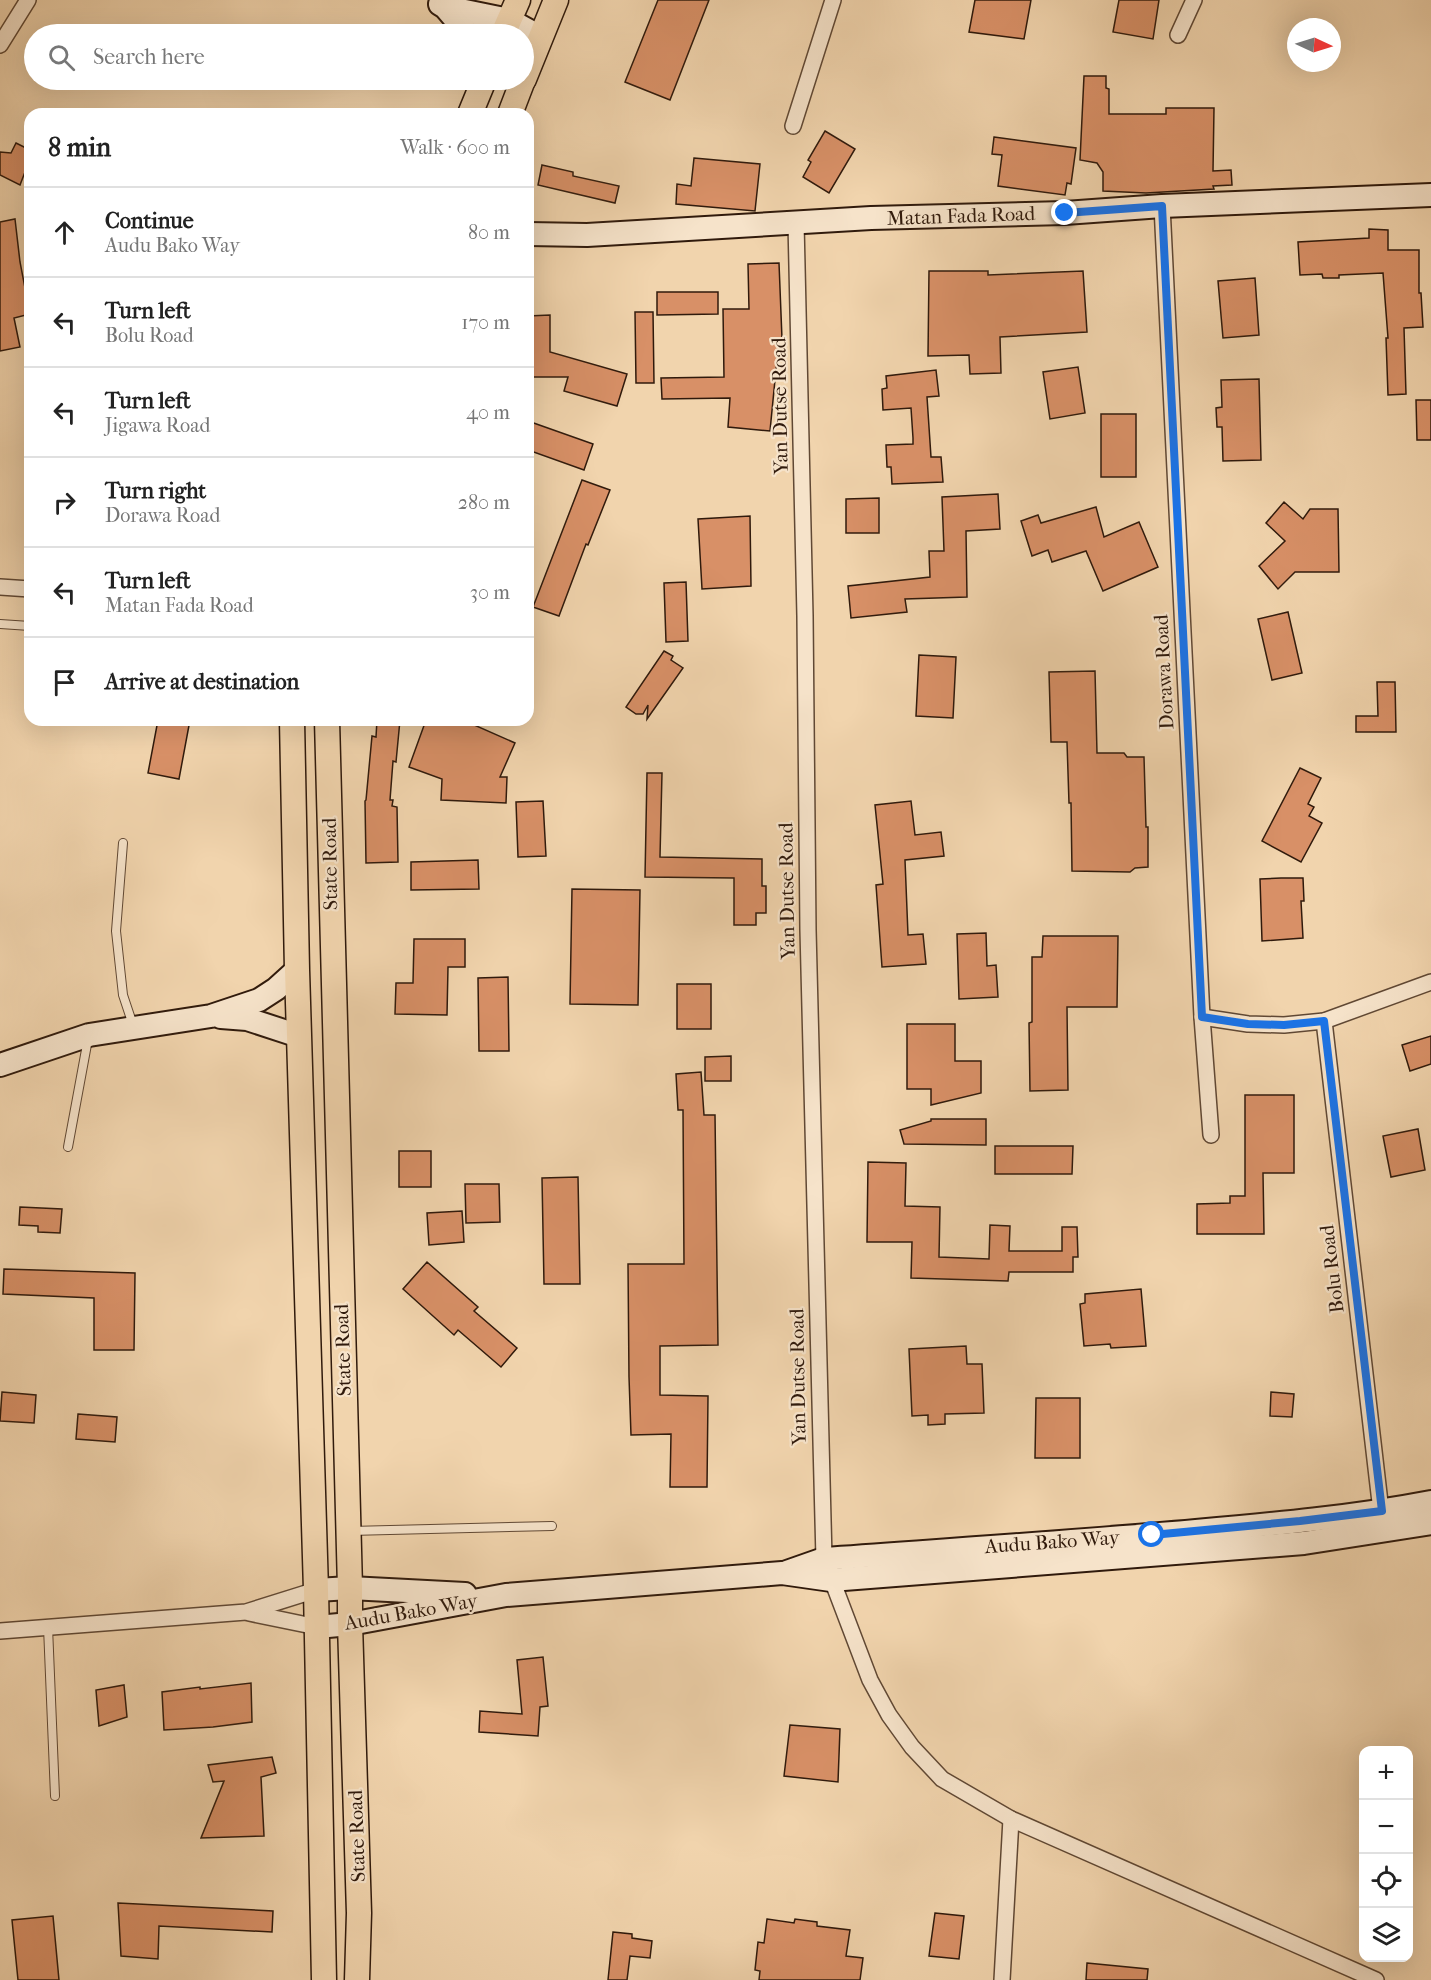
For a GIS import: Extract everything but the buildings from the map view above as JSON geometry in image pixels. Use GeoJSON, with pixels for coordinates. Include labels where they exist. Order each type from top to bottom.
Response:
{"type":"FeatureCollection","features":[{"type":"Feature","properties":{"kind":"main road"},"geometry":{"type":"LineString","coordinates":[[534,53],[556,0]]}},
{"type":"Feature","properties":{"kind":"main road"},"geometry":{"type":"LineString","coordinates":[[440,4],[510,18]]}},
{"type":"Feature","properties":{"kind":"main road"},"geometry":{"type":"LineString","coordinates":[[440,4],[459,24]]}},
{"type":"Feature","properties":{"kind":"main road"},"geometry":{"type":"LineString","coordinates":[[534,33],[540,37]]}},
{"type":"Feature","properties":{"kind":"main road"},"geometry":{"type":"LineString","coordinates":[[472,108],[480,90]]}},
{"type":"Feature","properties":{"kind":"main road"},"geometry":{"type":"LineString","coordinates":[[512,108],[520,90]]}},
{"type":"Feature","properties":{"kind":"main road","name":"Matan Fada Road"},"geometry":{"type":"LineString","coordinates":[[534,234],[586,235],[871,218],[1065,213],[1162,206],[1431,195]]}},
{"type":"Feature","properties":{"kind":"main road","name":"State Road"},"geometry":{"type":"LineString","coordinates":[[292,726],[297,970],[317,1627],[324,1980]]}},
{"type":"Feature","properties":{"kind":"main road","name":"State Road"},"geometry":{"type":"LineString","coordinates":[[327,726],[359,1913],[357,1980]]}},
{"type":"Feature","properties":{"kind":"main road"},"geometry":{"type":"LineString","coordinates":[[0,1065],[89,1035],[211,1016],[259,1000],[276,989],[297,970]]}},
{"type":"Feature","properties":{"kind":"main road"},"geometry":{"type":"LineString","coordinates":[[211,1016],[247,1019],[300,1036]]}},
{"type":"Feature","properties":{"kind":"main road","name":"Audu Bako Way"},"geometry":{"type":"LineString","coordinates":[[827,1570],[1300,1521],[1382,1511],[1431,1502]]}},
{"type":"Feature","properties":{"kind":"main road","name":"Audu Bako Way"},"geometry":{"type":"LineString","coordinates":[[317,1627],[350,1624],[506,1595],[827,1570],[1304,1543],[1431,1523]]}},
{"type":"Feature","properties":{"kind":"main road","name":"Audu Bako Way"},"geometry":{"type":"LineString","coordinates":[[316,1590],[350,1588],[506,1595]]}},
{"type":"Feature","properties":{"kind":"street"},"geometry":{"type":"LineString","coordinates":[[0,45],[28,0]]}},
{"type":"Feature","properties":{"kind":"street"},"geometry":{"type":"LineString","coordinates":[[793,126],[833,0]]}},
{"type":"Feature","properties":{"kind":"street"},"geometry":{"type":"LineString","coordinates":[[1178,35],[1194,0]]}},
{"type":"Feature","properties":{"kind":"street","name":"Dorawa Road"},"geometry":{"type":"LineString","coordinates":[[1162,206],[1202,1017],[1211,1135]]}},
{"type":"Feature","properties":{"kind":"street","name":"Yan Dutse Road"},"geometry":{"type":"LineString","coordinates":[[796,223],[805,615],[808,930],[827,1570],[870,1680],[889,1715],[912,1747],[942,1779],[1011,1819],[1376,1980]]}},
{"type":"Feature","properties":{"kind":"street"},"geometry":{"type":"LineString","coordinates":[[0,586],[24,588]]}},
{"type":"Feature","properties":{"kind":"street"},"geometry":{"type":"LineString","coordinates":[[1202,1017],[1248,1024],[1284,1025],[1324,1021],[1431,982]]}},
{"type":"Feature","properties":{"kind":"street","name":"Bolu Road"},"geometry":{"type":"LineString","coordinates":[[1324,1021],[1382,1511]]}},
{"type":"Feature","properties":{"kind":"street"},"geometry":{"type":"LineString","coordinates":[[0,1631],[246,1612],[316,1590]]}},
{"type":"Feature","properties":{"kind":"street"},"geometry":{"type":"LineString","coordinates":[[246,1612],[317,1627]]}},
{"type":"Feature","properties":{"kind":"street"},"geometry":{"type":"LineString","coordinates":[[1002,1980],[1011,1819]]}},
{"type":"Feature","properties":{"kind":"lane"},"geometry":{"type":"LineString","coordinates":[[0,624],[24,626]]}},
{"type":"Feature","properties":{"kind":"lane"},"geometry":{"type":"LineString","coordinates":[[123,843],[116,931],[123,995],[133,1027]]}},
{"type":"Feature","properties":{"kind":"lane"},"geometry":{"type":"LineString","coordinates":[[68,1147],[89,1035]]}},
{"type":"Feature","properties":{"kind":"lane"},"geometry":{"type":"LineString","coordinates":[[348,1531],[552,1526]]}},
{"type":"Feature","properties":{"kind":"lane"},"geometry":{"type":"LineString","coordinates":[[48,1627],[55,1796]]}},
{"type":"Feature","properties":{"kind":"route"},"geometry":{"type":"LineString","coordinates":[[1065,213],[1162,206],[1202,1017],[1248,1024],[1284,1025],[1324,1021],[1382,1511],[1152,1535]]}}]}
